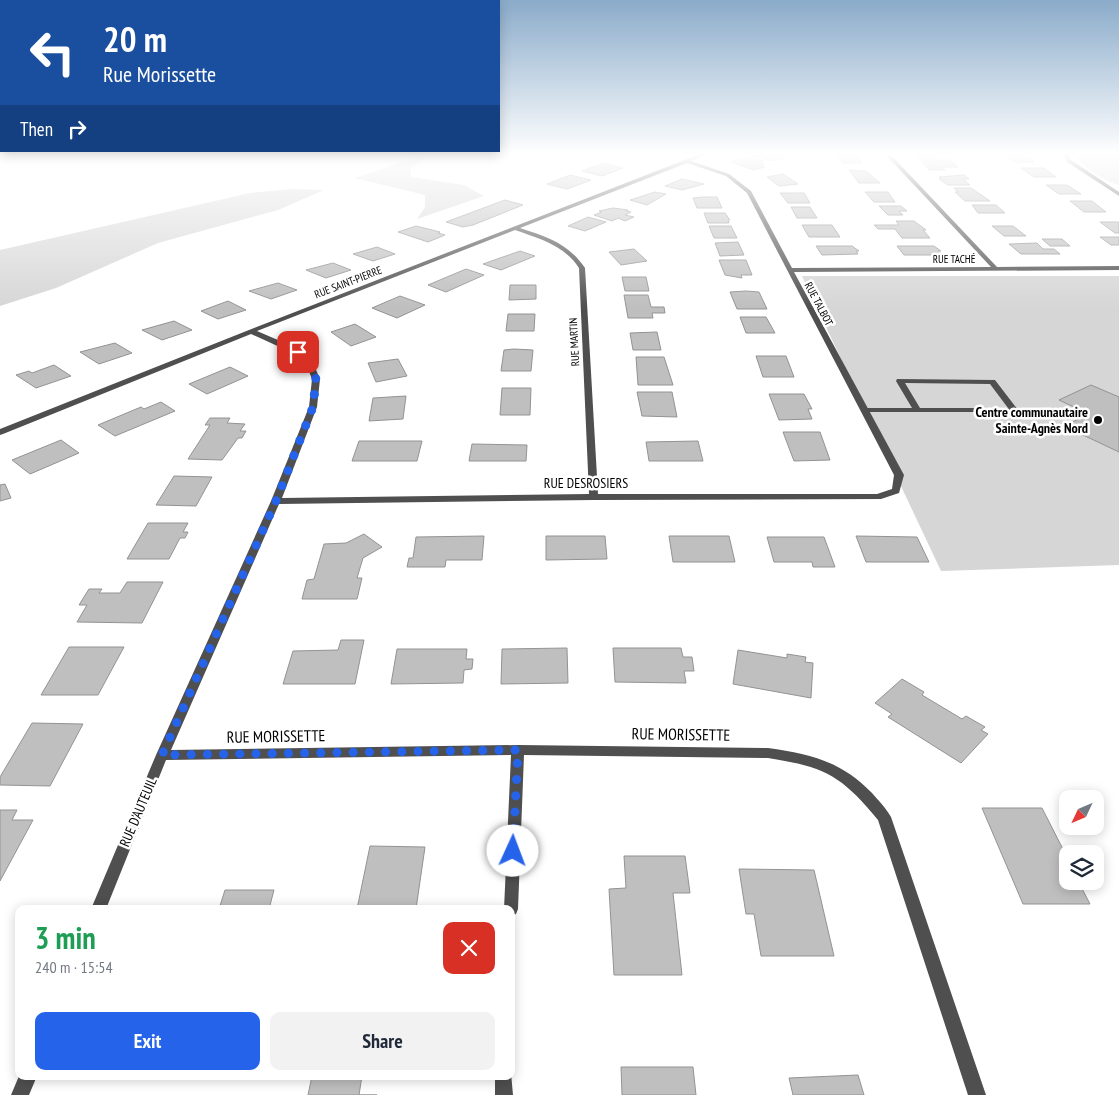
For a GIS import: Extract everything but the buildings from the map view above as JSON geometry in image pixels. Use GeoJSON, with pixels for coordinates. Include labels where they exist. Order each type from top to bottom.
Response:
{"type":"FeatureCollection","features":[{"type":"Feature","properties":{"kind":"street","name":"RUE SAINT-PIERRE"},"geometry":{"type":"LineString","coordinates":[[0,432],[250,331],[572,205]]}},
{"type":"Feature","properties":{"kind":"street","name":"RUE TALBOT"},"geometry":{"type":"LineString","coordinates":[[756,205],[898,475],[896,491]]}},
{"type":"Feature","properties":{"kind":"street"},"geometry":{"type":"LineString","coordinates":[[935,205],[995,268]]}},
{"type":"Feature","properties":{"kind":"street","name":"RUE MARTIN"},"geometry":{"type":"LineString","coordinates":[[514,228],[560,245],[575,255],[582,268],[594,497]]}},
{"type":"Feature","properties":{"kind":"street","name":"RUE TACHÉ"},"geometry":{"type":"LineString","coordinates":[[789,270],[1119,268]]}},
{"type":"Feature","properties":{"kind":"street","name":"RUE D'AUTEUIL"},"geometry":{"type":"LineString","coordinates":[[100,905],[162,755],[276,501],[313,407],[316,379],[309,363],[298,352],[250,331]]}},
{"type":"Feature","properties":{"kind":"street"},"geometry":{"type":"LineString","coordinates":[[864,410],[917,410],[1014,410],[992,382],[900,382],[917,410]]}},
{"type":"Feature","properties":{"kind":"street","name":"RUE DESROSIERS"},"geometry":{"type":"LineString","coordinates":[[276,501],[594,497],[878,497],[896,491]]}},
{"type":"Feature","properties":{"kind":"street"},"geometry":{"type":"LineString","coordinates":[[511,905],[518,750]]}},
{"type":"Feature","properties":{"kind":"street","name":"RUE MORISSETTE"},"geometry":{"type":"LineString","coordinates":[[162,755],[518,750],[768,753],[804,758],[841,772],[864,792],[884,817],[977,1095]]}},
{"type":"Feature","properties":{"kind":"street"},"geometry":{"type":"LineString","coordinates":[[20,1095],[26,1080]]}},
{"type":"Feature","properties":{"kind":"street"},"geometry":{"type":"LineString","coordinates":[[504,1080],[504,1095]]}},
{"type":"Feature","properties":{"kind":"shaded area"},"geometry":{"type":"Polygon","coordinates":[[[197,205],[289,205],[278,210],[158,243],[56,288],[0,306],[0,250],[197,205]]]}},
{"type":"Feature","properties":{"kind":"shaded area"},"geometry":{"type":"Polygon","coordinates":[[[425,205],[457,205],[417,219],[425,205]]]}},
{"type":"Feature","properties":{"kind":"shaded area"},"geometry":{"type":"Polygon","coordinates":[[[802,276],[1119,276],[1119,565],[941,571],[802,276]]]}},
{"type":"Feature","properties":{"kind":"place","name":"Centre communautaire Sainte-Agnès Nord"},"geometry":{"type":"Point","coordinates":[1098,420]}},
{"type":"Feature","properties":{"kind":"route"},"geometry":{"type":"LineString","coordinates":[[298,352],[309,363],[316,379],[313,407],[276,501],[162,755],[518,750],[513,851]]}}]}
